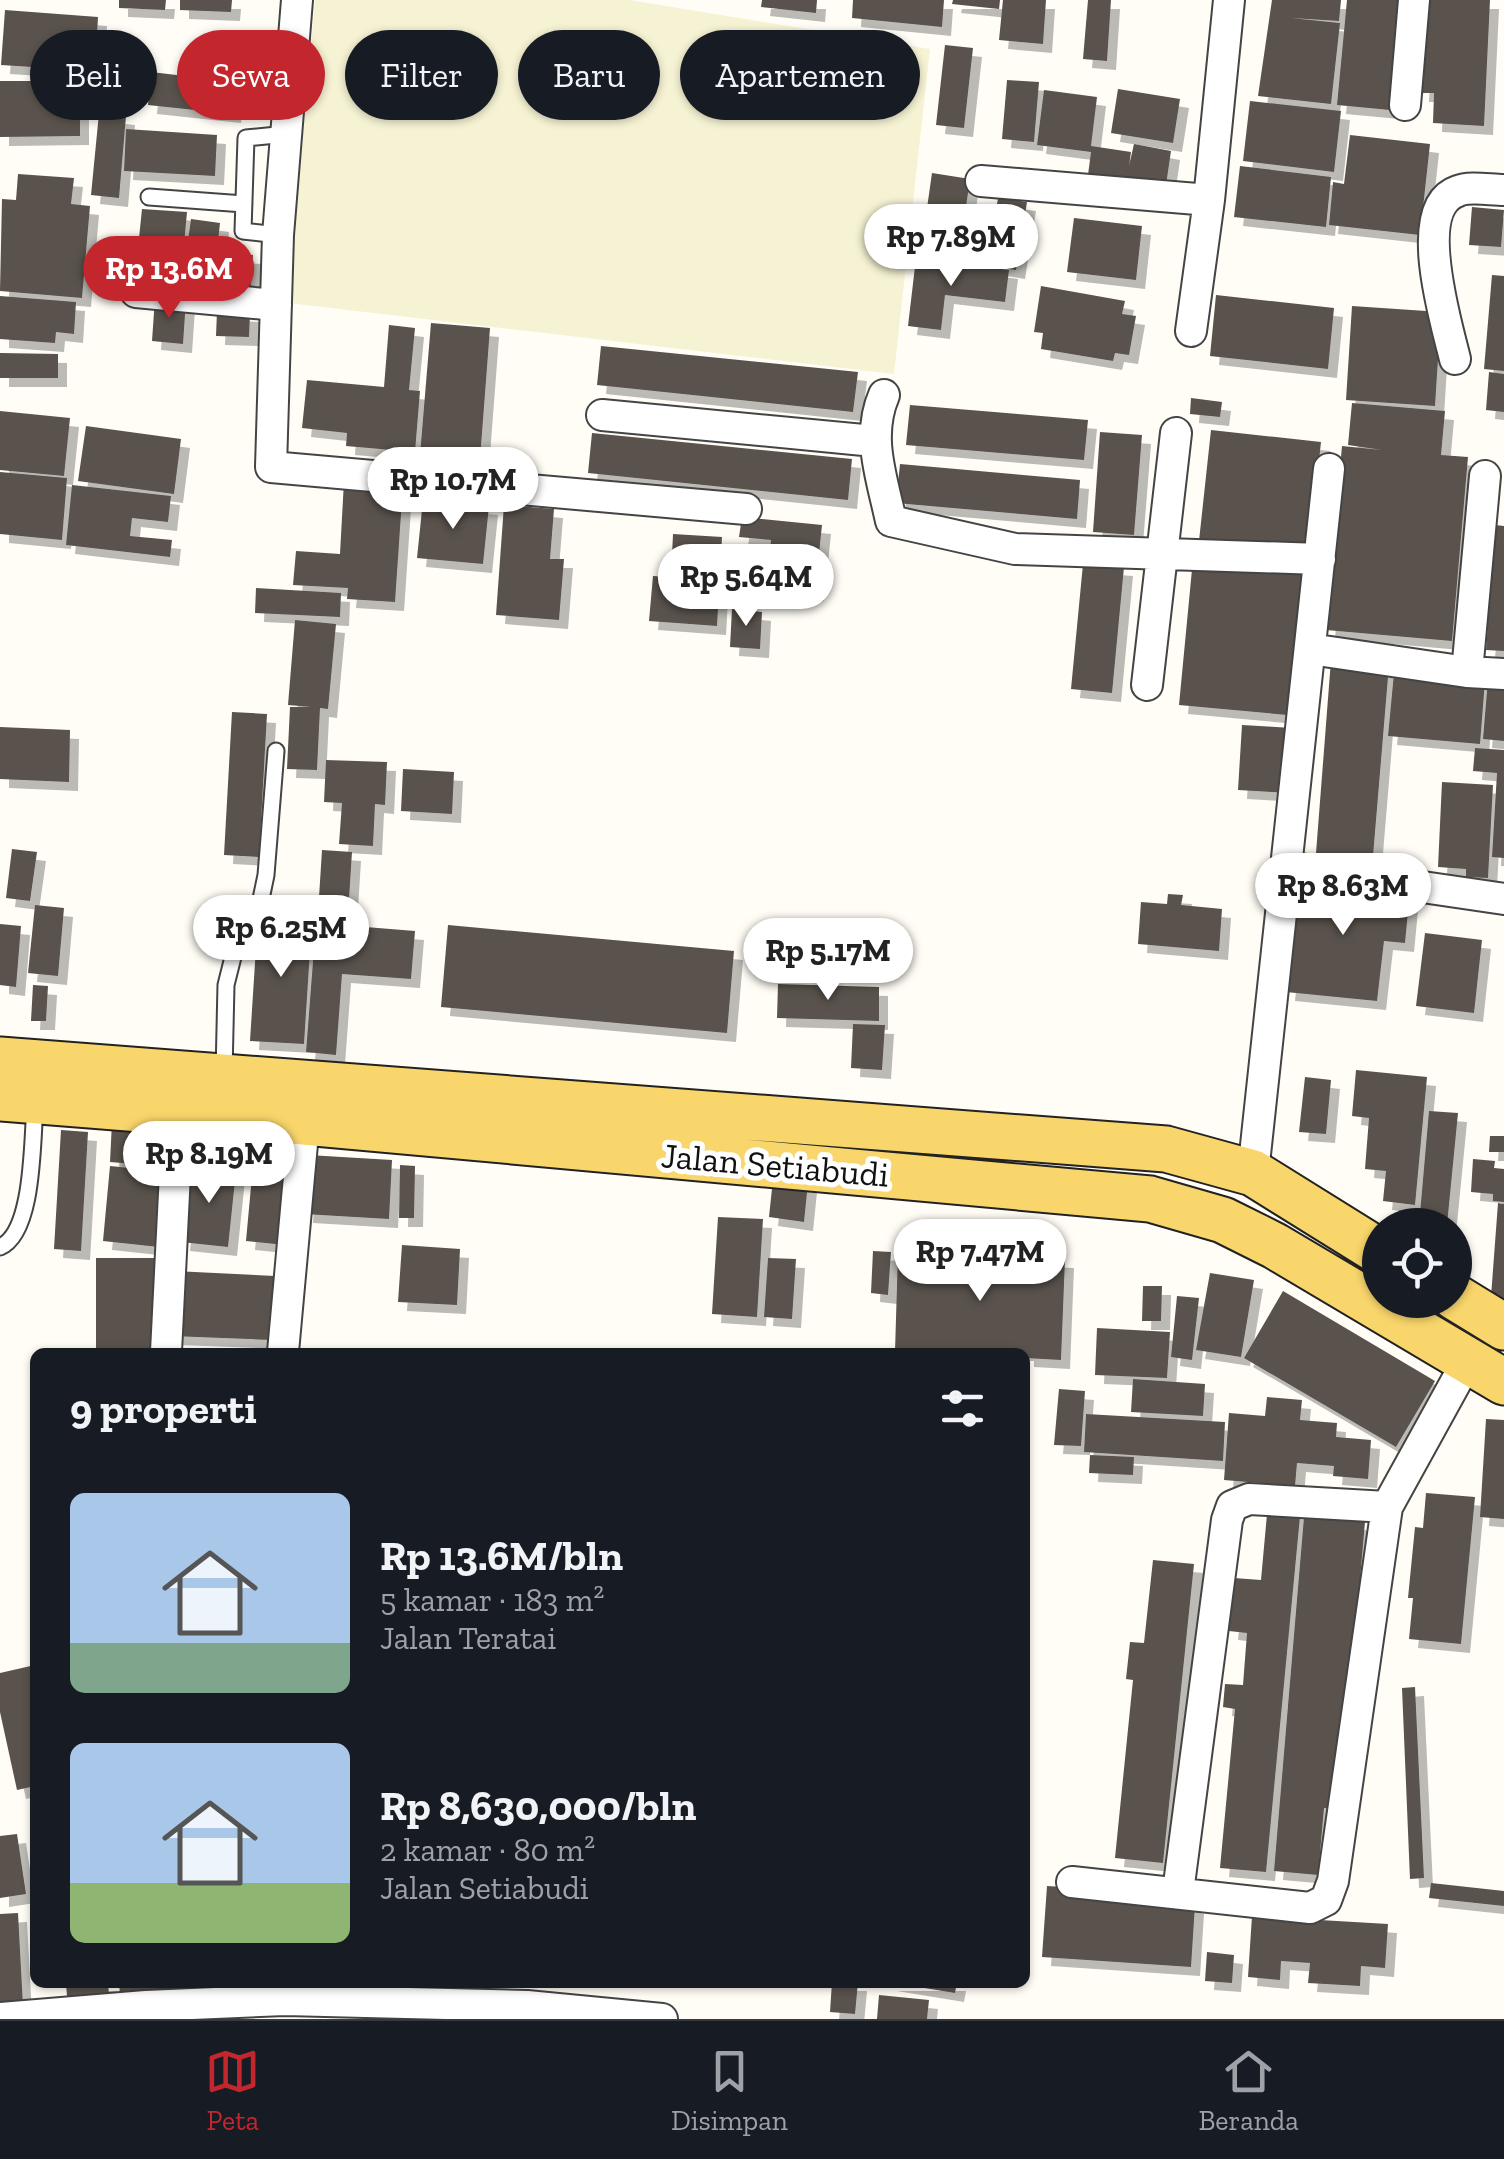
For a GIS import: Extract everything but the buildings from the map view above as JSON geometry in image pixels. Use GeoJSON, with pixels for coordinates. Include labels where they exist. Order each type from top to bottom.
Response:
{"type":"FeatureCollection","features":[{"type":"Feature","properties":{"kind":"main road","name":"Jalan Setiabudi"},"geometry":{"type":"LineString","coordinates":[[26,1081],[224,1077],[1166,1148],[1253,1173],[1362,1241]]}},
{"type":"Feature","properties":{"kind":"main road","name":"Jalan Setiabudi"},"geometry":{"type":"LineString","coordinates":[[26,1081],[178,1114],[304,1122],[1150,1199],[1223,1220],[1486,1371]]}},
{"type":"Feature","properties":{"kind":"main road"},"geometry":{"type":"LineString","coordinates":[[1472,1307],[1504,1327]]}},
{"type":"Feature","properties":{"kind":"street"},"geometry":{"type":"LineString","coordinates":[[297,0],[278,235],[271,467],[746,508]]}},
{"type":"Feature","properties":{"kind":"street"},"geometry":{"type":"LineString","coordinates":[[1191,331],[1229,0]]}},
{"type":"Feature","properties":{"kind":"street"},"geometry":{"type":"LineString","coordinates":[[1405,106],[1414,0]]}},
{"type":"Feature","properties":{"kind":"street"},"geometry":{"type":"LineString","coordinates":[[981,180],[1209,200]]}},
{"type":"Feature","properties":{"kind":"street"},"geometry":{"type":"LineString","coordinates":[[1455,359],[1433,245],[1438,213],[1448,196],[1459,190],[1504,190]]}},
{"type":"Feature","properties":{"kind":"street"},"geometry":{"type":"LineString","coordinates":[[136,292],[276,305]]}},
{"type":"Feature","properties":{"kind":"street"},"geometry":{"type":"LineString","coordinates":[[884,395],[877,412],[874,441],[891,521],[1015,549],[1320,558]]}},
{"type":"Feature","properties":{"kind":"street"},"geometry":{"type":"LineString","coordinates":[[602,415],[874,441]]}},
{"type":"Feature","properties":{"kind":"street"},"geometry":{"type":"LineString","coordinates":[[1147,685],[1176,433]]}},
{"type":"Feature","properties":{"kind":"street"},"geometry":{"type":"LineString","coordinates":[[1253,1173],[1329,470]]}},
{"type":"Feature","properties":{"kind":"street"},"geometry":{"type":"LineString","coordinates":[[1468,672],[1486,476]]}},
{"type":"Feature","properties":{"kind":"street"},"geometry":{"type":"LineString","coordinates":[[1310,649],[1504,674]]}},
{"type":"Feature","properties":{"kind":"street"},"geometry":{"type":"LineString","coordinates":[[1286,867],[1504,900]]}},
{"type":"Feature","properties":{"kind":"street"},"geometry":{"type":"LineString","coordinates":[[166,1348],[178,1114]]}},
{"type":"Feature","properties":{"kind":"street"},"geometry":{"type":"LineString","coordinates":[[283,1348],[304,1122]]}},
{"type":"Feature","properties":{"kind":"street"},"geometry":{"type":"LineString","coordinates":[[1072,1882],[1310,1908],[1326,1900],[1333,1881],[1387,1507],[1486,1371]]}},
{"type":"Feature","properties":{"kind":"street"},"geometry":{"type":"LineString","coordinates":[[1178,1892],[1227,1520],[1232,1506],[1249,1499],[1387,1507]]}},
{"type":"Feature","properties":{"kind":"street"},"geometry":{"type":"LineString","coordinates":[[0,2018],[285,2000],[527,2003],[662,2019]]}},
{"type":"Feature","properties":{"kind":"lane"},"geometry":{"type":"LineString","coordinates":[[278,235],[243,232],[246,138],[287,134]]}},
{"type":"Feature","properties":{"kind":"lane"},"geometry":{"type":"LineString","coordinates":[[148,197],[244,204]]}},
{"type":"Feature","properties":{"kind":"lane"},"geometry":{"type":"LineString","coordinates":[[224,1077],[226,985],[238,941],[260,899],[266,875],[276,751]]}},
{"type":"Feature","properties":{"kind":"lane"},"geometry":{"type":"LineString","coordinates":[[0,1247],[10,1243],[20,1226],[28,1191],[26,1081]]}},
{"type":"Feature","properties":{"kind":"shaded area"},"geometry":{"type":"Polygon","coordinates":[[[315,0],[629,0],[813,30],[680,30],[680,120],[920,120],[920,47],[930,49],[894,374],[288,303],[304,120],[325,120],[325,30],[312,30],[315,0]]]}}]}
